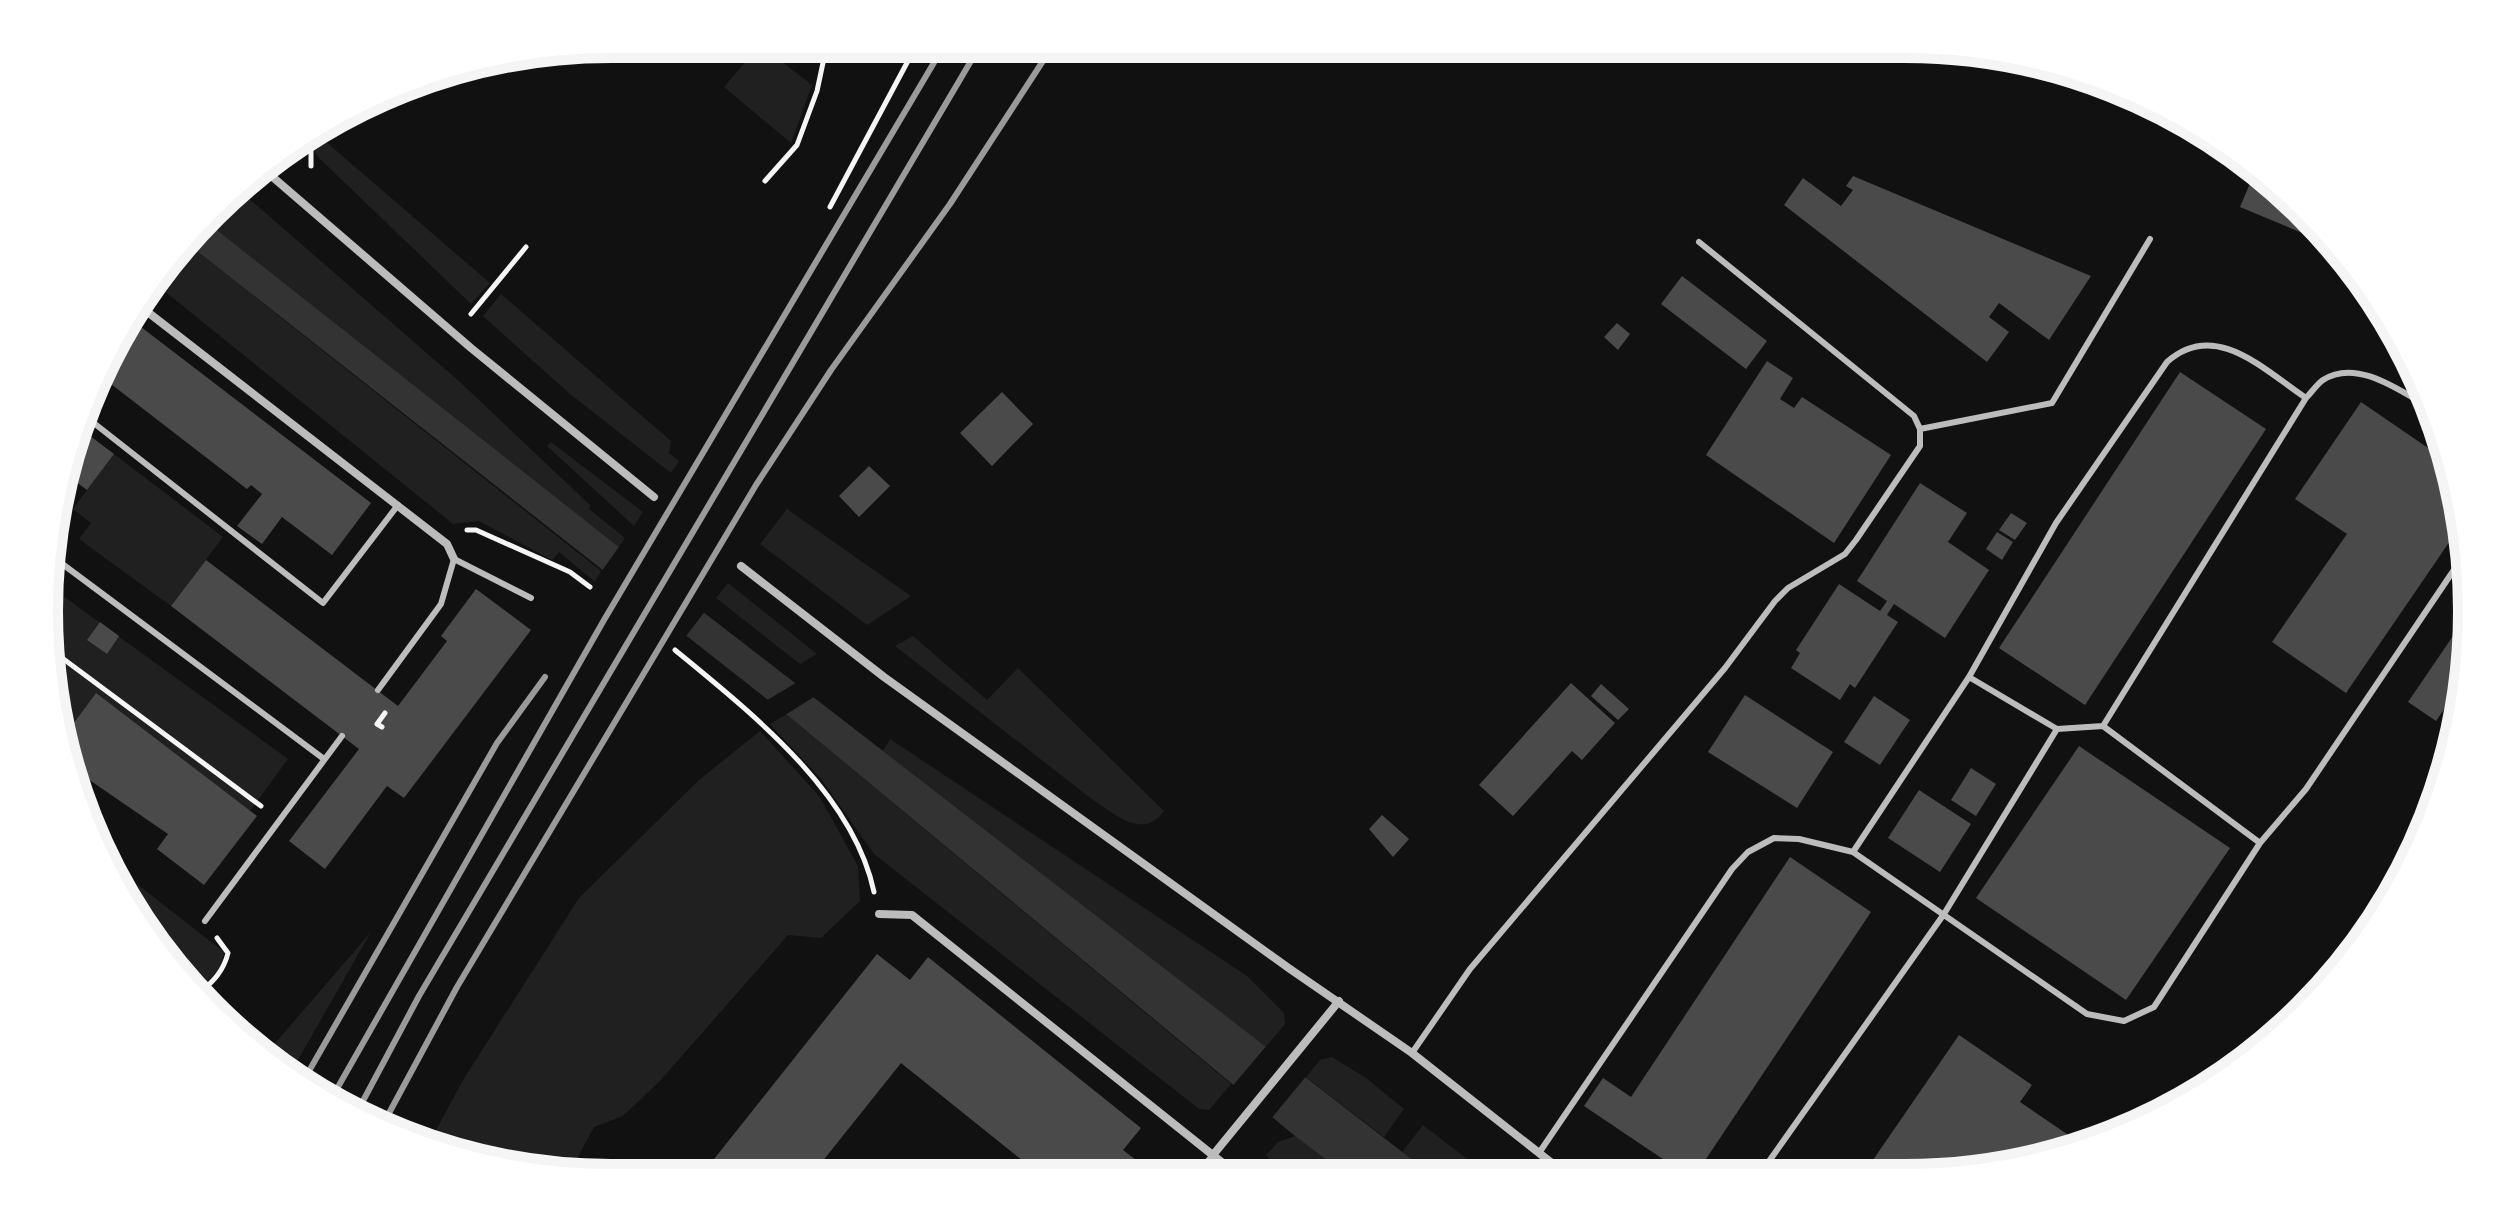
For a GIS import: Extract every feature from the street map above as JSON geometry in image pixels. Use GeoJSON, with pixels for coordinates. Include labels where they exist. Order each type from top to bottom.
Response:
{"type":"FeatureCollection","features":[{"type":"Feature","properties":{"kind":"street"},"geometry":{"type":"LineString","coordinates":[[270,175],[471,348],[654,497]]}},
{"type":"Feature","properties":{"kind":"street"},"geometry":{"type":"LineString","coordinates":[[147,311],[447,544],[454,559]]}},
{"type":"Feature","properties":{"kind":"street"},"geometry":{"type":"LineString","coordinates":[[741,566],[884,677],[1412,1053],[1553,1164]]}},
{"type":"Feature","properties":{"kind":"street"},"geometry":{"type":"LineString","coordinates":[[879,914],[912,915],[1224,1164]]}},
{"type":"Feature","properties":{"kind":"street"},"geometry":{"type":"LineString","coordinates":[[1213,1155],[1339,1001]]}},
{"type":"Feature","properties":{"kind":"lane"},"geometry":{"type":"LineString","coordinates":[[1920,429],[2052,403],[2150,239]]}},
{"type":"Feature","properties":{"kind":"lane"},"geometry":{"type":"LineString","coordinates":[[1412,1053],[1470,969],[1725,668],[1775,601],[1788,588],[1845,554],[1909,467],[1920,446],[1920,429],[1914,416],[1699,242]]}},
{"type":"Feature","properties":{"kind":"lane"},"geometry":{"type":"LineString","coordinates":[[1853,852],[1969,677],[2056,523],[2167,362],[2184,347],[2203,343],[2239,352],[2306,398]]}},
{"type":"Feature","properties":{"kind":"lane"},"geometry":{"type":"LineString","coordinates":[[2103,726],[2306,398],[2324,379],[2349,373],[2372,376],[2417,400]]}},
{"type":"Feature","properties":{"kind":"lane"},"geometry":{"type":"LineString","coordinates":[[91,421],[323,603],[398,505]]}},
{"type":"Feature","properties":{"kind":"lane"},"geometry":{"type":"LineString","coordinates":[[378,690],[441,604],[454,559],[531,598]]}},
{"type":"Feature","properties":{"kind":"lane"},"geometry":{"type":"LineString","coordinates":[[60,563],[324,759]]}},
{"type":"Feature","properties":{"kind":"lane"},"geometry":{"type":"LineString","coordinates":[[1539,1153],[1732,869],[1748,852],[1774,838],[1799,839],[1853,852],[2060,999],[2087,1014],[2124,1021],[2154,1007],[2260,843],[2306,789],[2456,567]]}},
{"type":"Feature","properties":{"kind":"lane"},"geometry":{"type":"LineString","coordinates":[[1969,677],[2057,729],[2103,726],[2260,843]]}},
{"type":"Feature","properties":{"kind":"lane"},"geometry":{"type":"LineString","coordinates":[[1767,1164],[1944,914],[2057,729]]}},
{"type":"Feature","properties":{"kind":"lane"},"geometry":{"type":"LineString","coordinates":[[205,921],[342,736]]}},
{"type":"Feature","properties":{"kind":"lane"},"geometry":{"type":"LineString","coordinates":[[1205,1164],[1213,1155]]}},
{"type":"Feature","properties":{"kind":"path"},"geometry":{"type":"LineString","coordinates":[[765,181],[797,145],[817,91],[824,58]]}},
{"type":"Feature","properties":{"kind":"path"},"geometry":{"type":"LineString","coordinates":[[830,207],[910,58]]}},
{"type":"Feature","properties":{"kind":"path"},"geometry":{"type":"LineString","coordinates":[[311,166],[312,146]]}},
{"type":"Feature","properties":{"kind":"path"},"geometry":{"type":"LineString","coordinates":[[471,314],[526,247]]}},
{"type":"Feature","properties":{"kind":"path"},"geometry":{"type":"LineString","coordinates":[[453,530],[476,530],[570,572],[590,587]]}},
{"type":"Feature","properties":{"kind":"path"},"geometry":{"type":"LineString","coordinates":[[675,650],[732,697],[789,751],[832,803],[850,828],[861,852],[879,914]]}},
{"type":"Feature","properties":{"kind":"path"},"geometry":{"type":"LineString","coordinates":[[60,656],[280,819]]}},
{"type":"Feature","properties":{"kind":"path"},"geometry":{"type":"LineString","coordinates":[[205,921],[228,953],[222,973],[206,988]]}},
{"type":"Feature","properties":{"kind":"shaded area"},"geometry":{"type":"Polygon","coordinates":[[[749,58],[777,58],[812,85],[791,143],[724,87],[749,58]]]}},
{"type":"Feature","properties":{"kind":"shaded area"},"geometry":{"type":"Polygon","coordinates":[[[325,141],[490,283],[471,304],[319,158],[314,151],[325,141]]]}},
{"type":"Feature","properties":{"kind":"shaded area"},"geometry":{"type":"Polygon","coordinates":[[[245,196],[460,382],[590,505],[589,509],[625,538],[619,547],[213,227],[245,196]]]}},
{"type":"Feature","properties":{"kind":"shaded area"},"geometry":{"type":"Polygon","coordinates":[[[213,227],[619,547],[1418,1164],[1332,1164],[786,714],[193,248],[213,227]]]}},
{"type":"Feature","properties":{"kind":"shaded area"},"geometry":{"type":"Polygon","coordinates":[[[193,248],[601,571],[595,582],[559,552],[552,560],[479,521],[453,524],[162,289],[193,248]]]}},
{"type":"Feature","properties":{"kind":"shaded area"},"geometry":{"type":"Polygon","coordinates":[[[501,294],[671,441],[669,453],[679,461],[671,473],[570,394],[483,316],[501,294]]]}},
{"type":"Feature","properties":{"kind":"shaded area"},"geometry":{"type":"Polygon","coordinates":[[[551,442],[643,512],[634,526],[547,446],[551,442]]]}},
{"type":"Feature","properties":{"kind":"shaded area"},"geometry":{"type":"Polygon","coordinates":[[[114,454],[223,537],[171,606],[79,539],[91,523],[73,509],[114,454]]]}},
{"type":"Feature","properties":{"kind":"shaded area"},"geometry":{"type":"Polygon","coordinates":[[[787,509],[911,596],[867,625],[760,544],[787,509]]]}},
{"type":"Feature","properties":{"kind":"shaded area"},"geometry":{"type":"Polygon","coordinates":[[[59,577],[63,582],[59,593],[288,759],[250,811],[95,694],[71,727],[59,647],[59,577]]]}},
{"type":"Feature","properties":{"kind":"shaded area"},"geometry":{"type":"Polygon","coordinates":[[[728,583],[817,654],[800,664],[716,598],[728,583]]]}},
{"type":"Feature","properties":{"kind":"shaded area"},"geometry":{"type":"Polygon","coordinates":[[[913,636],[987,700],[1018,668],[1164,811],[1147,824],[1138,824],[1120,818],[1093,800],[895,646],[913,636]]]}},
{"type":"Feature","properties":{"kind":"shaded area"},"geometry":{"type":"Polygon","coordinates":[[[786,714],[1231,1084],[1209,1110],[1199,1109],[874,854],[821,779],[770,724],[786,714]]]}},
{"type":"Feature","properties":{"kind":"shaded area"},"geometry":{"type":"Polygon","coordinates":[[[760,731],[819,796],[858,866],[860,901],[821,938],[788,935],[660,1081],[623,1116],[594,1127],[577,1163],[503,1153],[433,1135],[463,1080],[579,898],[699,780],[760,731]]]}},
{"type":"Feature","properties":{"kind":"shaded area"},"geometry":{"type":"Polygon","coordinates":[[[890,739],[1247,976],[1284,1013],[1285,1024],[1266,1047],[883,751],[890,739]]]}},
{"type":"Feature","properties":{"kind":"shaded area"},"geometry":{"type":"Polygon","coordinates":[[[125,875],[224,952],[221,968],[203,985],[172,948],[125,875]]]}},
{"type":"Feature","properties":{"kind":"shaded area"},"geometry":{"type":"Polygon","coordinates":[[[371,932],[295,1065],[271,1048],[371,932]]]}},
{"type":"Feature","properties":{"kind":"shaded area"},"geometry":{"type":"Polygon","coordinates":[[[1332,1057],[1366,1078],[1404,1109],[1384,1137],[1306,1077],[1320,1060],[1332,1057]]]}},
{"type":"Feature","properties":{"kind":"shaded area"},"geometry":{"type":"Polygon","coordinates":[[[1423,1125],[1474,1164],[1418,1164],[1402,1152],[1423,1125]]]}},
{"type":"Feature","properties":{"kind":"shaded area"},"geometry":{"type":"Polygon","coordinates":[[[1295,1136],[1332,1164],[1274,1164],[1266,1155],[1278,1142],[1295,1136]]]}},
{"type":"Feature","properties":{"kind":"pier"},"geometry":{"type":"Polygon","coordinates":[[[621,544],[706,610],[683,640],[599,575],[621,544]]]}},
{"type":"Feature","properties":{"kind":"pier"},"geometry":{"type":"Polygon","coordinates":[[[799,681],[817,695],[782,717],[764,702],[799,681]]]}},
{"type":"Feature","properties":{"kind":"pier"},"geometry":{"type":"Polygon","coordinates":[[[1268,1044],[1308,1074],[1270,1120],[1230,1089],[1268,1044]]]}},
{"type":"Feature","properties":{"kind":"building"},"geometry":{"type":"Polygon","coordinates":[[[1853,176],[2091,276],[2049,340],[1999,303],[1989,317],[2009,332],[1987,362],[1784,205],[1803,178],[1841,206],[1853,190],[1846,186],[1853,176]]]}},
{"type":"Feature","properties":{"kind":"building"},"geometry":{"type":"Polygon","coordinates":[[[2251,180],[2313,237],[2240,207],[2251,180]]]}},
{"type":"Feature","properties":{"kind":"building"},"geometry":{"type":"Polygon","coordinates":[[[1682,276],[1767,341],[1746,369],[1661,304],[1682,276]]]}},
{"type":"Feature","properties":{"kind":"building"},"geometry":{"type":"Polygon","coordinates":[[[1617,323],[1630,334],[1618,350],[1604,337],[1617,323]]]}},
{"type":"Feature","properties":{"kind":"building"},"geometry":{"type":"Polygon","coordinates":[[[138,325],[371,503],[332,555],[282,517],[262,544],[237,526],[262,494],[251,485],[247,489],[108,382],[138,325]]]}},
{"type":"Feature","properties":{"kind":"building"},"geometry":{"type":"Polygon","coordinates":[[[1767,361],[1793,378],[1780,399],[1794,408],[1802,397],[1891,455],[1834,543],[1706,455],[1767,361]]]}},
{"type":"Feature","properties":{"kind":"building"},"geometry":{"type":"Polygon","coordinates":[[[2180,372],[2266,429],[2085,705],[1999,648],[2180,372]]]}},
{"type":"Feature","properties":{"kind":"building"},"geometry":{"type":"Polygon","coordinates":[[[1002,392],[1033,424],[992,466],[960,433],[1002,392]]]}},
{"type":"Feature","properties":{"kind":"building"},"geometry":{"type":"Polygon","coordinates":[[[2361,402],[2435,452],[2439,468],[2453,537],[2346,693],[2272,642],[2347,534],[2295,499],[2361,402]]]}},
{"type":"Feature","properties":{"kind":"building"},"geometry":{"type":"Polygon","coordinates":[[[87,433],[114,454],[87,490],[74,480],[87,433]]]}},
{"type":"Feature","properties":{"kind":"building"},"geometry":{"type":"Polygon","coordinates":[[[869,466],[890,486],[859,517],[839,496],[869,466]]]}},
{"type":"Feature","properties":{"kind":"building"},"geometry":{"type":"Polygon","coordinates":[[[1920,483],[1967,513],[1948,542],[1989,570],[1945,638],[1894,604],[1887,615],[1898,622],[1855,688],[1850,684],[1840,700],[1791,668],[1800,653],[1796,650],[1839,584],[1880,611],[1887,601],[1857,581],[1920,483]]]}},
{"type":"Feature","properties":{"kind":"building"},"geometry":{"type":"Polygon","coordinates":[[[2011,513],[2027,523],[2015,540],[1999,530],[2011,513]]]}},
{"type":"Feature","properties":{"kind":"building"},"geometry":{"type":"Polygon","coordinates":[[[1997,532],[2013,542],[2002,560],[1986,549],[1997,532]]]}},
{"type":"Feature","properties":{"kind":"building"},"geometry":{"type":"Polygon","coordinates":[[[206,560],[398,706],[447,641],[441,636],[476,589],[531,630],[404,798],[387,786],[325,869],[289,841],[359,749],[171,606],[206,560]]]}},
{"type":"Feature","properties":{"kind":"building"},"geometry":{"type":"Polygon","coordinates":[[[100,622],[119,636],[107,654],[87,640],[100,622]]]}},
{"type":"Feature","properties":{"kind":"building"},"geometry":{"type":"Polygon","coordinates":[[[2457,629],[2450,701],[2436,721],[2408,702],[2457,629]]]}},
{"type":"Feature","properties":{"kind":"building"},"geometry":{"type":"Polygon","coordinates":[[[1571,683],[1615,723],[1582,760],[1572,751],[1513,816],[1479,785],[1571,683]]]}},
{"type":"Feature","properties":{"kind":"building"},"geometry":{"type":"Polygon","coordinates":[[[1601,684],[1629,709],[1618,720],[1591,696],[1601,684]]]}},
{"type":"Feature","properties":{"kind":"building"},"geometry":{"type":"Polygon","coordinates":[[[96,693],[257,816],[204,885],[157,849],[168,834],[88,779],[85,783],[71,727],[96,693]]]}},
{"type":"Feature","properties":{"kind":"building"},"geometry":{"type":"Polygon","coordinates":[[[1745,695],[1833,752],[1797,808],[1708,752],[1745,695]]]}},
{"type":"Feature","properties":{"kind":"building"},"geometry":{"type":"Polygon","coordinates":[[[1874,696],[1910,720],[1880,765],[1844,742],[1874,696]]]}},
{"type":"Feature","properties":{"kind":"building"},"geometry":{"type":"Polygon","coordinates":[[[2079,746],[2230,848],[2126,1000],[1976,898],[2079,746]]]}},
{"type":"Feature","properties":{"kind":"building"},"geometry":{"type":"Polygon","coordinates":[[[1971,768],[1996,784],[1976,816],[1951,800],[1971,768]]]}},
{"type":"Feature","properties":{"kind":"building"},"geometry":{"type":"Polygon","coordinates":[[[1919,790],[1971,824],[1940,872],[1888,838],[1919,790]]]}},
{"type":"Feature","properties":{"kind":"building"},"geometry":{"type":"Polygon","coordinates":[[[1382,815],[1409,839],[1393,857],[1369,829],[1382,815]]]}},
{"type":"Feature","properties":{"kind":"building"},"geometry":{"type":"Polygon","coordinates":[[[1790,857],[1871,912],[1703,1164],[1670,1164],[1584,1106],[1603,1078],[1631,1097],[1790,857]]]}},
{"type":"Feature","properties":{"kind":"building"},"geometry":{"type":"Polygon","coordinates":[[[877,954],[910,980],[928,957],[1141,1128],[1123,1150],[1141,1164],[1027,1164],[901,1063],[820,1164],[710,1164],[877,954]]]}},
{"type":"Feature","properties":{"kind":"building"},"geometry":{"type":"Polygon","coordinates":[[[1959,1035],[2032,1085],[2020,1102],[2073,1138],[1977,1159],[1870,1164],[1959,1035]]]}},
{"type":"Feature","properties":{"kind":"railway"},"geometry":{"type":"LineString","coordinates":[[336,1091],[604,620],[937,58]]}},
{"type":"Feature","properties":{"kind":"railway"},"geometry":{"type":"LineString","coordinates":[[361,1104],[419,996],[973,58]]}},
{"type":"Feature","properties":{"kind":"railway"},"geometry":{"type":"LineString","coordinates":[[387,1117],[457,987],[756,485],[831,370],[950,204],[1045,58]]}},
{"type":"Feature","properties":{"kind":"railway"},"geometry":{"type":"LineString","coordinates":[[308,1073],[497,743],[545,677]]}}]}
